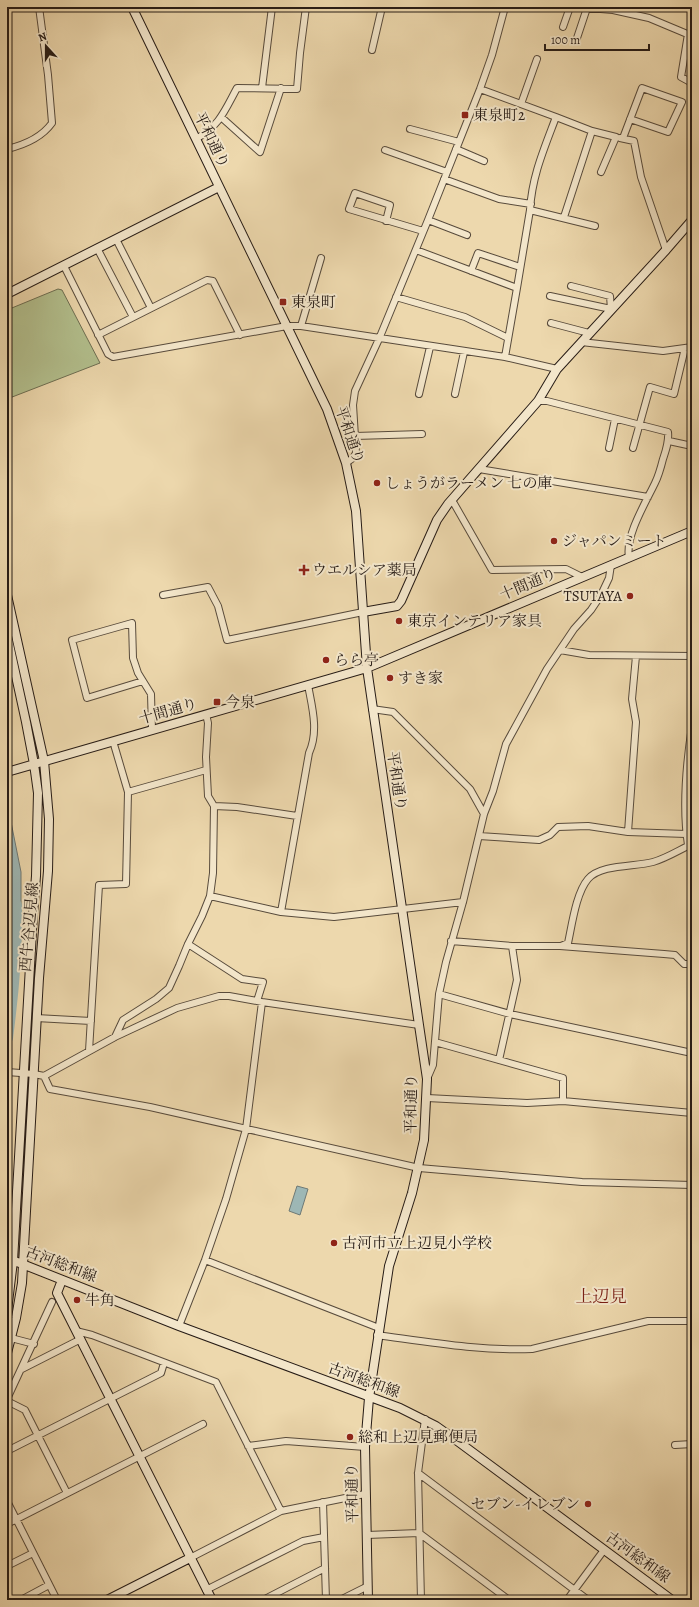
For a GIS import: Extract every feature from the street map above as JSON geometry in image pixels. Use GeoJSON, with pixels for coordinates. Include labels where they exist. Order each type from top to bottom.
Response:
{"type":"FeatureCollection","features":[{"type":"Feature","properties":{"kind":"street"},"geometry":{"type":"LineString","coordinates":[[7,149],[28,142],[47,130],[52,123],[48,75],[39,7]]}},
{"type":"Feature","properties":{"kind":"street","name":"平和通り"},"geometry":{"type":"LineString","coordinates":[[132,7],[327,408],[346,463],[354,498],[358,527],[367,668],[372,709],[427,1079],[424,1140],[419,1168],[389,1266],[369,1398],[365,1447],[368,1600]]}},
{"type":"Feature","properties":{"kind":"street"},"geometry":{"type":"LineString","coordinates":[[262,88],[272,7]]}},
{"type":"Feature","properties":{"kind":"street"},"geometry":{"type":"LineString","coordinates":[[196,139],[213,128],[221,117],[237,88],[297,89],[306,7]]}},
{"type":"Feature","properties":{"kind":"street"},"geometry":{"type":"LineString","coordinates":[[372,50],[382,7]]}},
{"type":"Feature","properties":{"kind":"street"},"geometry":{"type":"LineString","coordinates":[[563,27],[570,7]]}},
{"type":"Feature","properties":{"kind":"street"},"geometry":{"type":"LineString","coordinates":[[576,7],[613,10],[649,18],[690,35],[689,51],[681,77],[692,83]]}},
{"type":"Feature","properties":{"kind":"street"},"geometry":{"type":"LineString","coordinates":[[346,463],[354,458],[356,453],[353,398],[416,250],[480,89],[492,55],[503,8]]}},
{"type":"Feature","properties":{"kind":"street"},"geometry":{"type":"LineString","coordinates":[[577,38],[587,8]]}},
{"type":"Feature","properties":{"kind":"street"},"geometry":{"type":"LineString","coordinates":[[521,104],[537,58]]}},
{"type":"Feature","properties":{"kind":"street"},"geometry":{"type":"LineString","coordinates":[[221,117],[260,152],[281,88]]}},
{"type":"Feature","properties":{"kind":"street"},"geometry":{"type":"LineString","coordinates":[[600,172],[630,119],[642,88],[682,102],[668,132],[630,119]]}},
{"type":"Feature","properties":{"kind":"street"},"geometry":{"type":"LineString","coordinates":[[480,89],[592,131],[634,141],[642,178],[666,250]]}},
{"type":"Feature","properties":{"kind":"street"},"geometry":{"type":"LineString","coordinates":[[505,357],[536,171],[556,118]]}},
{"type":"Feature","properties":{"kind":"street"},"geometry":{"type":"LineString","coordinates":[[410,129],[459,142]]}},
{"type":"Feature","properties":{"kind":"street"},"geometry":{"type":"LineString","coordinates":[[564,218],[592,131]]}},
{"type":"Feature","properties":{"kind":"street"},"geometry":{"type":"LineString","coordinates":[[456,149],[484,161]]}},
{"type":"Feature","properties":{"kind":"street"},"geometry":{"type":"LineString","coordinates":[[385,150],[447,172]]}},
{"type":"Feature","properties":{"kind":"street"},"geometry":{"type":"LineString","coordinates":[[444,179],[499,199],[594,226]]}},
{"type":"Feature","properties":{"kind":"street"},"geometry":{"type":"LineString","coordinates":[[7,294],[219,187]]}},
{"type":"Feature","properties":{"kind":"street"},"geometry":{"type":"LineString","coordinates":[[386,221],[390,205],[355,194],[349,209],[386,221],[423,232]]}},
{"type":"Feature","properties":{"kind":"street"},"geometry":{"type":"LineString","coordinates":[[428,220],[466,235]]}},
{"type":"Feature","properties":{"kind":"street"},"geometry":{"type":"LineString","coordinates":[[163,595],[208,587],[218,606],[227,640],[397,606],[401,601],[437,520],[452,500],[538,401],[557,369],[692,220]]}},
{"type":"Feature","properties":{"kind":"street"},"geometry":{"type":"LineString","coordinates":[[116,239],[151,308]]}},
{"type":"Feature","properties":{"kind":"street"},"geometry":{"type":"LineString","coordinates":[[98,248],[133,317]]}},
{"type":"Feature","properties":{"kind":"street"},"geometry":{"type":"LineString","coordinates":[[416,250],[517,288]]}},
{"type":"Feature","properties":{"kind":"street"},"geometry":{"type":"LineString","coordinates":[[471,271],[478,253],[520,267]]}},
{"type":"Feature","properties":{"kind":"street"},"geometry":{"type":"LineString","coordinates":[[301,326],[321,258]]}},
{"type":"Feature","properties":{"kind":"street"},"geometry":{"type":"LineString","coordinates":[[64,266],[108,354],[113,357],[287,326],[301,326],[430,347],[505,357],[557,369]]}},
{"type":"Feature","properties":{"kind":"street"},"geometry":{"type":"LineString","coordinates":[[98,335],[207,280],[213,281],[240,335]]}},
{"type":"Feature","properties":{"kind":"street"},"geometry":{"type":"LineString","coordinates":[[571,286],[610,296],[611,309]]}},
{"type":"Feature","properties":{"kind":"street"},"geometry":{"type":"LineString","coordinates":[[550,296],[611,309]]}},
{"type":"Feature","properties":{"kind":"street"},"geometry":{"type":"LineString","coordinates":[[396,297],[465,317],[508,338]]}},
{"type":"Feature","properties":{"kind":"street"},"geometry":{"type":"LineString","coordinates":[[551,323],[589,333]]}},
{"type":"Feature","properties":{"kind":"street"},"geometry":{"type":"LineString","coordinates":[[581,342],[663,351],[692,347]]}},
{"type":"Feature","properties":{"kind":"street"},"geometry":{"type":"LineString","coordinates":[[419,394],[430,347]]}},
{"type":"Feature","properties":{"kind":"street"},"geometry":{"type":"LineString","coordinates":[[633,448],[650,387],[674,394],[685,348]]}},
{"type":"Feature","properties":{"kind":"street"},"geometry":{"type":"LineString","coordinates":[[455,394],[464,352]]}},
{"type":"Feature","properties":{"kind":"street"},"geometry":{"type":"LineString","coordinates":[[538,401],[547,401],[668,432],[669,441],[656,481],[630,539],[628,547],[629,557]]}},
{"type":"Feature","properties":{"kind":"street"},"geometry":{"type":"LineString","coordinates":[[609,448],[615,419]]}},
{"type":"Feature","properties":{"kind":"street"},"geometry":{"type":"LineString","coordinates":[[354,436],[422,434]]}},
{"type":"Feature","properties":{"kind":"street"},"geometry":{"type":"LineString","coordinates":[[669,441],[692,446]]}},
{"type":"Feature","properties":{"kind":"street"},"geometry":{"type":"LineString","coordinates":[[479,469],[648,497]]}},
{"type":"Feature","properties":{"kind":"street"},"geometry":{"type":"LineString","coordinates":[[452,500],[492,570],[566,569],[582,577]]}},
{"type":"Feature","properties":{"kind":"street","name":"十間通り"},"geometry":{"type":"LineString","coordinates":[[7,772],[367,668],[692,531]]}},
{"type":"Feature","properties":{"kind":"street"},"geometry":{"type":"LineString","coordinates":[[427,1079],[433,1065],[439,994],[451,941],[463,902],[484,814],[493,791],[506,744],[547,669],[574,629],[591,610],[601,595],[609,578],[611,565]]}},
{"type":"Feature","properties":{"kind":"street","name":"西牛谷辺見線"},"geometry":{"type":"LineString","coordinates":[[7,595],[44,761],[49,819],[48,871],[36,1018],[23,1265],[20,1299],[7,1353]]}},
{"type":"Feature","properties":{"kind":"street"},"geometry":{"type":"LineString","coordinates":[[143,681],[87,698],[72,640],[132,623],[133,658],[143,681],[151,694],[152,730]]}},
{"type":"Feature","properties":{"kind":"street","name":"西牛谷辺見線"},"geometry":{"type":"LineString","coordinates":[[7,635],[34,764],[38,793],[38,844],[7,1311]]}},
{"type":"Feature","properties":{"kind":"street"},"geometry":{"type":"LineString","coordinates":[[560,650],[589,655],[692,656]]}},
{"type":"Feature","properties":{"kind":"street"},"geometry":{"type":"LineString","coordinates":[[628,832],[636,722],[632,699],[636,656]]}},
{"type":"Feature","properties":{"kind":"street"},"geometry":{"type":"LineString","coordinates":[[281,912],[309,753],[313,744],[314,721],[308,685]]}},
{"type":"Feature","properties":{"kind":"street"},"geometry":{"type":"LineString","coordinates":[[372,709],[393,712],[470,789],[484,814]]}},
{"type":"Feature","properties":{"kind":"street"},"geometry":{"type":"LineString","coordinates":[[115,1037],[123,1020],[165,992],[172,981],[210,896],[213,873],[214,806],[208,796],[206,770],[208,723],[206,714]]}},
{"type":"Feature","properties":{"kind":"street"},"geometry":{"type":"LineString","coordinates":[[560,946],[568,943],[581,892],[588,880],[594,874],[608,869],[653,862],[674,854],[690,845],[686,834],[685,786],[692,726]]}},
{"type":"Feature","properties":{"kind":"street"},"geometry":{"type":"LineString","coordinates":[[89,1051],[100,885],[126,884],[128,792],[113,741]]}},
{"type":"Feature","properties":{"kind":"street"},"geometry":{"type":"LineString","coordinates":[[128,792],[206,770]]}},
{"type":"Feature","properties":{"kind":"street"},"geometry":{"type":"LineString","coordinates":[[214,806],[237,807],[297,816]]}},
{"type":"Feature","properties":{"kind":"street"},"geometry":{"type":"LineString","coordinates":[[479,836],[538,840],[550,835],[558,827],[581,827],[628,832],[686,834]]}},
{"type":"Feature","properties":{"kind":"street"},"geometry":{"type":"LineString","coordinates":[[210,896],[281,912],[334,917],[463,902]]}},
{"type":"Feature","properties":{"kind":"street"},"geometry":{"type":"LineString","coordinates":[[451,941],[512,946],[560,946],[675,955],[684,964],[692,964]]}},
{"type":"Feature","properties":{"kind":"street"},"geometry":{"type":"LineString","coordinates":[[179,1326],[205,1260],[226,1199],[246,1128],[263,982],[242,979],[188,944]]}},
{"type":"Feature","properties":{"kind":"street"},"geometry":{"type":"LineString","coordinates":[[499,1060],[517,980],[512,946]]}},
{"type":"Feature","properties":{"kind":"street"},"geometry":{"type":"LineString","coordinates":[[439,994],[510,1014],[692,1053]]}},
{"type":"Feature","properties":{"kind":"street"},"geometry":{"type":"LineString","coordinates":[[10,1072],[44,1076],[115,1037],[177,1008],[219,996],[229,996],[260,1002],[419,1025]]}},
{"type":"Feature","properties":{"kind":"street"},"geometry":{"type":"LineString","coordinates":[[36,1018],[91,1021]]}},
{"type":"Feature","properties":{"kind":"street"},"geometry":{"type":"LineString","coordinates":[[435,1042],[563,1078],[563,1101]]}},
{"type":"Feature","properties":{"kind":"street"},"geometry":{"type":"LineString","coordinates":[[44,1076],[50,1090],[150,1106],[419,1168],[582,1182],[692,1185]]}},
{"type":"Feature","properties":{"kind":"street"},"geometry":{"type":"LineString","coordinates":[[427,1098],[527,1103],[563,1101],[692,1113]]}},
{"type":"Feature","properties":{"kind":"street","name":"古河総和線"},"geometry":{"type":"LineString","coordinates":[[10,1260],[179,1326],[369,1398],[400,1408],[424,1419],[451,1436],[672,1600]]}},
{"type":"Feature","properties":{"kind":"street"},"geometry":{"type":"LineString","coordinates":[[205,1260],[378,1332],[478,1348],[532,1348],[625,1325],[648,1321],[692,1321]]}},
{"type":"Feature","properties":{"kind":"street"},"geometry":{"type":"LineString","coordinates":[[62,1280],[57,1293],[212,1600]]}},
{"type":"Feature","properties":{"kind":"street"},"geometry":{"type":"LineString","coordinates":[[52,1302],[7,1400],[25,1410],[67,1493]]}},
{"type":"Feature","properties":{"kind":"street"},"geometry":{"type":"LineString","coordinates":[[76,1331],[92,1335],[216,1382],[281,1511]]}},
{"type":"Feature","properties":{"kind":"street"},"geometry":{"type":"LineString","coordinates":[[11,1338],[34,1344]]}},
{"type":"Feature","properties":{"kind":"street"},"geometry":{"type":"LineString","coordinates":[[22,1369],[80,1339]]}},
{"type":"Feature","properties":{"kind":"street"},"geometry":{"type":"LineString","coordinates":[[7,1447],[11,1449],[39,1436],[161,1373],[164,1363]]}},
{"type":"Feature","properties":{"kind":"street"},"geometry":{"type":"LineString","coordinates":[[421,1600],[418,1473],[424,1419]]}},
{"type":"Feature","properties":{"kind":"street"},"geometry":{"type":"LineString","coordinates":[[7,1524],[203,1424]]}},
{"type":"Feature","properties":{"kind":"street"},"geometry":{"type":"LineString","coordinates":[[248,1446],[286,1441],[365,1447]]}},
{"type":"Feature","properties":{"kind":"street"},"geometry":{"type":"LineString","coordinates":[[675,1445],[692,1444]]}},
{"type":"Feature","properties":{"kind":"street"},"geometry":{"type":"LineString","coordinates":[[418,1473],[588,1600]]}},
{"type":"Feature","properties":{"kind":"street"},"geometry":{"type":"LineString","coordinates":[[106,1600],[281,1511],[365,1494]]}},
{"type":"Feature","properties":{"kind":"street"},"geometry":{"type":"LineString","coordinates":[[7,1501],[57,1600]]}},
{"type":"Feature","properties":{"kind":"street"},"geometry":{"type":"LineString","coordinates":[[323,1502],[326,1600]]}},
{"type":"Feature","properties":{"kind":"street"},"geometry":{"type":"LineString","coordinates":[[367,1535],[420,1533],[507,1598]]}},
{"type":"Feature","properties":{"kind":"street"},"geometry":{"type":"LineString","coordinates":[[206,1590],[303,1542],[324,1537]]}},
{"type":"Feature","properties":{"kind":"street"},"geometry":{"type":"LineString","coordinates":[[567,1600],[604,1550]]}},
{"type":"Feature","properties":{"kind":"street"},"geometry":{"type":"LineString","coordinates":[[7,1566],[33,1553]]}},
{"type":"Feature","properties":{"kind":"street"},"geometry":{"type":"LineString","coordinates":[[263,1600],[325,1568]]}},
{"type":"Feature","properties":{"kind":"street"},"geometry":{"type":"LineString","coordinates":[[21,1600],[49,1585]]}},
{"type":"Feature","properties":{"kind":"street"},"geometry":{"type":"LineString","coordinates":[[340,1600],[368,1586]]}},
{"type":"Feature","properties":{"kind":"street"},"geometry":{"type":"LineString","coordinates":[[497,1600],[507,1598]]}},
{"type":"Feature","properties":{"kind":"green space"},"geometry":{"type":"Polygon","coordinates":[[[58,289],[62,290],[100,363],[7,399],[7,310],[58,289]]]}},
{"type":"Feature","properties":{"kind":"water"},"geometry":{"type":"Polygon","coordinates":[[[7,802],[21,872],[21,916],[16,920],[9,912],[7,878],[10,878],[7,870],[7,802]]]}},
{"type":"Feature","properties":{"kind":"water"},"geometry":{"type":"Polygon","coordinates":[[[297,1186],[308,1189],[300,1215],[289,1211],[297,1186]]]}},
{"type":"Feature","properties":{"kind":"waterway"},"geometry":{"type":"LineString","coordinates":[[7,1038],[14,971],[16,905]]}},
{"type":"Feature","properties":{"kind":"place","name":"東泉町2"},"geometry":{"type":"Point","coordinates":[465,115]}},
{"type":"Feature","properties":{"kind":"place","name":"東泉町"},"geometry":{"type":"Point","coordinates":[283,302]}},
{"type":"Feature","properties":{"kind":"place","name":"しょうがラーメン 七の庫"},"geometry":{"type":"Point","coordinates":[377,483]}},
{"type":"Feature","properties":{"kind":"place","name":"ジャパンミート"},"geometry":{"type":"Point","coordinates":[554,541]}},
{"type":"Feature","properties":{"kind":"place","name":"ウエルシア薬局"},"geometry":{"type":"Point","coordinates":[304,570]}},
{"type":"Feature","properties":{"kind":"place","name":"TSUTAYA"},"geometry":{"type":"Point","coordinates":[630,596]}},
{"type":"Feature","properties":{"kind":"place","name":"東京インテリア家具"},"geometry":{"type":"Point","coordinates":[399,621]}},
{"type":"Feature","properties":{"kind":"place","name":"らら亭"},"geometry":{"type":"Point","coordinates":[326,660]}},
{"type":"Feature","properties":{"kind":"place","name":"すき家"},"geometry":{"type":"Point","coordinates":[390,678]}},
{"type":"Feature","properties":{"kind":"place","name":"今泉"},"geometry":{"type":"Point","coordinates":[217,702]}},
{"type":"Feature","properties":{"kind":"place","name":"古河市立上辺見小学校"},"geometry":{"type":"Point","coordinates":[334,1243]}},
{"type":"Feature","properties":{"kind":"place","name":"牛角"},"geometry":{"type":"Point","coordinates":[77,1300]}},
{"type":"Feature","properties":{"kind":"place","name":"総和上辺見郵便局"},"geometry":{"type":"Point","coordinates":[350,1437]}},
{"type":"Feature","properties":{"kind":"place","name":"セブン-イレブン"},"geometry":{"type":"Point","coordinates":[588,1504]}},
{"type":"Feature","properties":{"kind":"district","name":"上辺見"},"geometry":{"type":"Point","coordinates":[601,1296]}}]}
